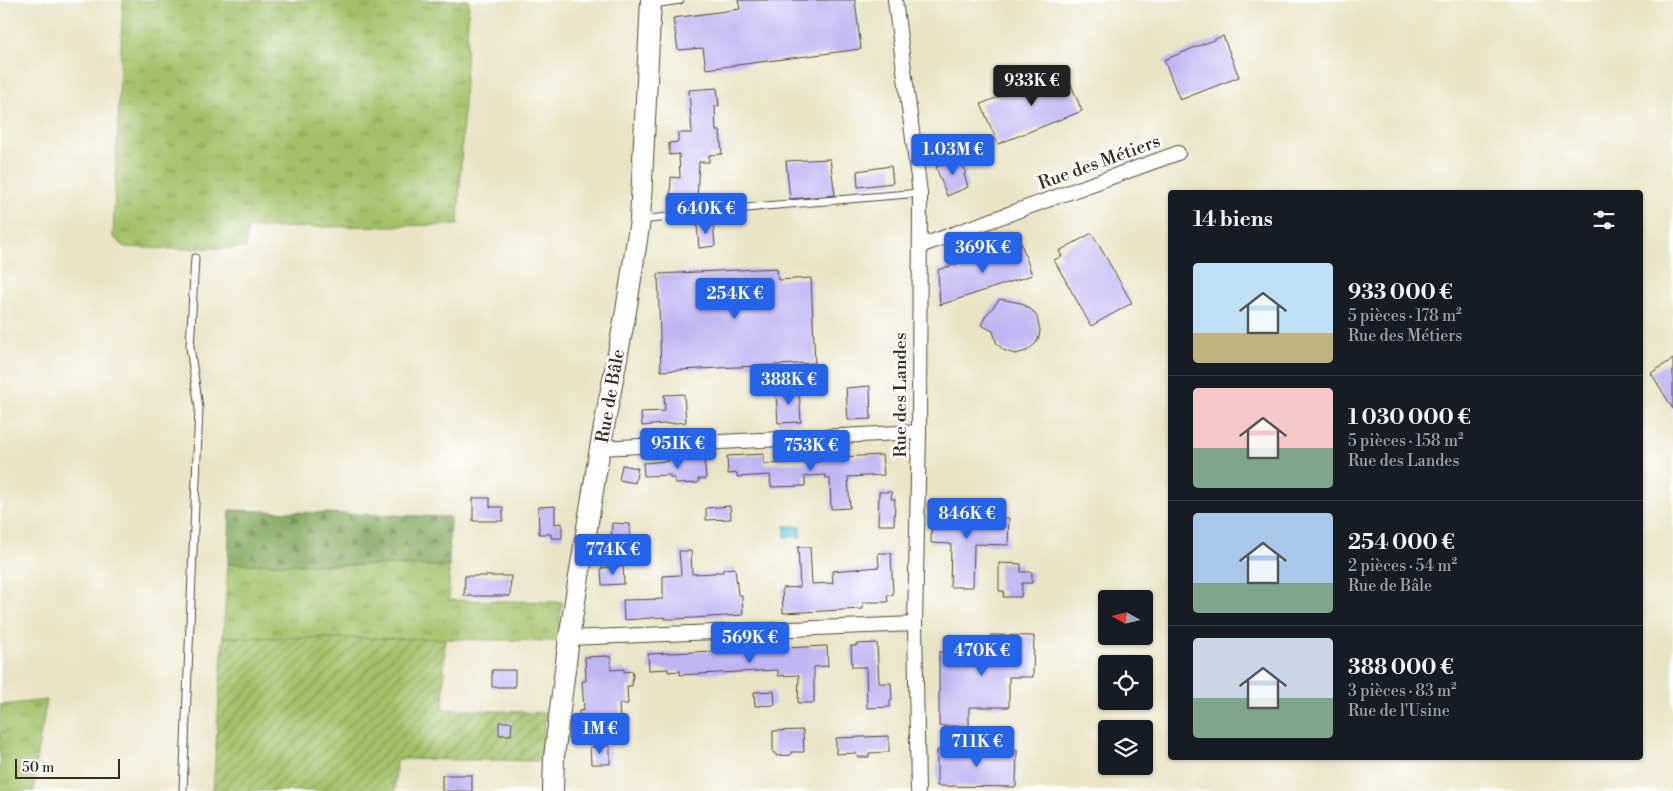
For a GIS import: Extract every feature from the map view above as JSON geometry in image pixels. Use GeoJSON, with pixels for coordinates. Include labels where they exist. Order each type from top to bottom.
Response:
{"type":"FeatureCollection","features":[{"type":"Feature","properties":{"kind":"street","name":"Rue des Landes"},"geometry":{"type":"LineString","coordinates":[[895,0],[920,193],[919,432],[915,624],[918,791]]}},
{"type":"Feature","properties":{"kind":"street","name":"Rue de Bâle"},"geometry":{"type":"LineString","coordinates":[[552,791],[554,757],[569,638],[640,220],[651,2]]}},
{"type":"Feature","properties":{"kind":"street","name":"Rue des Métiers"},"geometry":{"type":"LineString","coordinates":[[920,246],[1178,153]]}},
{"type":"Feature","properties":{"kind":"street"},"geometry":{"type":"LineString","coordinates":[[600,448],[919,432]]}},
{"type":"Feature","properties":{"kind":"street"},"geometry":{"type":"LineString","coordinates":[[569,638],[915,624]]}},
{"type":"Feature","properties":{"kind":"lane"},"geometry":{"type":"LineString","coordinates":[[651,2],[680,0]]}},
{"type":"Feature","properties":{"kind":"lane"},"geometry":{"type":"LineString","coordinates":[[640,220],[765,206],[920,193]]}},
{"type":"Feature","properties":{"kind":"lane"},"geometry":{"type":"LineString","coordinates":[[183,791],[199,408],[190,347],[195,258]]}},
{"type":"Feature","properties":{"kind":"green space"},"geometry":{"type":"Polygon","coordinates":[[[123,0],[469,0],[458,225],[247,228],[246,248],[175,249],[125,247],[113,237],[123,0]]]}},
{"type":"Feature","properties":{"kind":"green space"},"geometry":{"type":"Polygon","coordinates":[[[230,510],[450,517],[449,566],[228,564],[230,510]]]}},
{"type":"Feature","properties":{"kind":"green space"},"geometry":{"type":"Polygon","coordinates":[[[228,564],[449,566],[449,600],[562,602],[557,641],[223,637],[228,564]]]}},
{"type":"Feature","properties":{"kind":"green space"},"geometry":{"type":"Polygon","coordinates":[[[223,637],[445,639],[443,709],[546,713],[541,761],[396,759],[395,791],[213,791],[223,637]]]}},
{"type":"Feature","properties":{"kind":"green space"},"geometry":{"type":"Polygon","coordinates":[[[47,700],[37,754],[34,791],[0,791],[0,705],[47,700]]]}},
{"type":"Feature","properties":{"kind":"water"},"geometry":{"type":"Polygon","coordinates":[[[785,526],[801,526],[801,537],[785,537],[785,526]]]}},
{"type":"Feature","properties":{"kind":"building"},"geometry":{"type":"Polygon","coordinates":[[[738,0],[855,0],[861,49],[706,69],[703,48],[678,50],[673,18],[740,9],[738,0]]]}},
{"type":"Feature","properties":{"kind":"building"},"geometry":{"type":"Polygon","coordinates":[[[1223,36],[1239,77],[1180,100],[1164,60],[1223,36]]]}},
{"type":"Feature","properties":{"kind":"building"},"geometry":{"type":"Polygon","coordinates":[[[1065,70],[1082,111],[998,144],[981,104],[1065,70]]]}},
{"type":"Feature","properties":{"kind":"building"},"geometry":{"type":"Polygon","coordinates":[[[717,88],[719,106],[715,106],[716,131],[720,131],[722,154],[709,155],[709,162],[699,162],[697,201],[670,200],[671,177],[680,178],[679,154],[669,155],[669,143],[678,142],[678,133],[692,133],[689,90],[717,88]]]}},
{"type":"Feature","properties":{"kind":"building"},"geometry":{"type":"Polygon","coordinates":[[[959,157],[966,173],[964,174],[968,187],[947,196],[936,167],[959,157]]]}},
{"type":"Feature","properties":{"kind":"building"},"geometry":{"type":"Polygon","coordinates":[[[830,159],[835,195],[790,199],[786,161],[830,159]]]}},
{"type":"Feature","properties":{"kind":"building"},"geometry":{"type":"Polygon","coordinates":[[[891,166],[893,183],[858,187],[857,171],[891,166]]]}},
{"type":"Feature","properties":{"kind":"building"},"geometry":{"type":"Polygon","coordinates":[[[713,223],[715,246],[699,248],[697,225],[713,223]]]}},
{"type":"Feature","properties":{"kind":"building"},"geometry":{"type":"Polygon","coordinates":[[[1092,233],[1132,303],[1091,326],[1054,260],[1062,256],[1059,251],[1092,233]]]}},
{"type":"Feature","properties":{"kind":"building"},"geometry":{"type":"Polygon","coordinates":[[[1021,243],[1032,275],[940,305],[938,270],[1021,243]]]}},
{"type":"Feature","properties":{"kind":"building"},"geometry":{"type":"Polygon","coordinates":[[[777,268],[778,280],[811,278],[815,363],[661,371],[658,274],[777,268]]]}},
{"type":"Feature","properties":{"kind":"building"},"geometry":{"type":"Polygon","coordinates":[[[1000,299],[1021,303],[1033,311],[1037,317],[1040,330],[1039,337],[1036,343],[1027,351],[1015,354],[1003,350],[996,342],[993,331],[981,325],[986,315],[1000,299]]]}},
{"type":"Feature","properties":{"kind":"building"},"geometry":{"type":"Polygon","coordinates":[[[1673,359],[1673,409],[1651,373],[1673,359]]]}},
{"type":"Feature","properties":{"kind":"building"},"geometry":{"type":"Polygon","coordinates":[[[870,386],[871,419],[848,420],[846,388],[870,386]]]}},
{"type":"Feature","properties":{"kind":"building"},"geometry":{"type":"Polygon","coordinates":[[[799,390],[801,422],[778,423],[776,391],[799,390]]]}},
{"type":"Feature","properties":{"kind":"building"},"geometry":{"type":"Polygon","coordinates":[[[684,394],[686,422],[642,426],[641,412],[665,411],[664,395],[684,394]]]}},
{"type":"Feature","properties":{"kind":"building"},"geometry":{"type":"Polygon","coordinates":[[[764,454],[764,464],[819,462],[819,456],[882,455],[884,475],[848,477],[850,508],[831,509],[830,478],[826,478],[825,475],[805,476],[805,486],[771,487],[770,475],[737,477],[737,473],[728,474],[727,456],[764,454]]]}},
{"type":"Feature","properties":{"kind":"building"},"geometry":{"type":"Polygon","coordinates":[[[704,457],[706,479],[698,479],[698,483],[676,484],[675,478],[670,478],[670,475],[644,476],[643,463],[669,461],[668,459],[704,457]]]}},
{"type":"Feature","properties":{"kind":"building"},"geometry":{"type":"Polygon","coordinates":[[[622,465],[638,468],[635,483],[619,480],[622,465]]]}},
{"type":"Feature","properties":{"kind":"building"},"geometry":{"type":"Polygon","coordinates":[[[879,492],[892,492],[891,499],[895,499],[894,525],[878,525],[879,492]]]}},
{"type":"Feature","properties":{"kind":"building"},"geometry":{"type":"Polygon","coordinates":[[[473,498],[490,498],[490,507],[503,507],[503,521],[473,521],[473,498]]]}},
{"type":"Feature","properties":{"kind":"building"},"geometry":{"type":"Polygon","coordinates":[[[555,506],[555,524],[562,523],[562,538],[551,538],[551,534],[539,534],[538,507],[555,506]]]}},
{"type":"Feature","properties":{"kind":"building"},"geometry":{"type":"Polygon","coordinates":[[[730,506],[731,519],[706,520],[706,508],[730,506]]]}},
{"type":"Feature","properties":{"kind":"building"},"geometry":{"type":"Polygon","coordinates":[[[932,512],[982,512],[982,517],[1009,518],[1008,545],[974,544],[973,587],[950,587],[951,544],[931,543],[932,512]]]}},
{"type":"Feature","properties":{"kind":"building"},"geometry":{"type":"Polygon","coordinates":[[[612,523],[630,524],[629,563],[618,564],[616,541],[611,541],[612,523]]]}},
{"type":"Feature","properties":{"kind":"building"},"geometry":{"type":"Polygon","coordinates":[[[798,547],[810,547],[812,584],[833,583],[832,571],[879,567],[878,553],[891,553],[893,595],[887,595],[888,602],[863,602],[863,609],[783,613],[782,588],[800,587],[798,547]]]}},
{"type":"Feature","properties":{"kind":"building"},"geometry":{"type":"Polygon","coordinates":[[[679,551],[691,551],[692,574],[723,572],[723,569],[735,568],[738,595],[742,595],[743,615],[624,620],[623,600],[663,599],[663,576],[681,575],[679,551]]]}},
{"type":"Feature","properties":{"kind":"building"},"geometry":{"type":"Polygon","coordinates":[[[999,563],[1021,564],[1021,572],[1032,572],[1032,583],[1022,583],[1021,597],[1003,597],[1004,591],[999,591],[999,563]]]}},
{"type":"Feature","properties":{"kind":"building"},"geometry":{"type":"Polygon","coordinates":[[[623,566],[624,584],[602,585],[601,568],[623,566]]]}},
{"type":"Feature","properties":{"kind":"building"},"geometry":{"type":"Polygon","coordinates":[[[465,576],[511,576],[510,596],[464,596],[465,576]]]}},
{"type":"Feature","properties":{"kind":"building"},"geometry":{"type":"Polygon","coordinates":[[[991,635],[1034,636],[1033,677],[1009,677],[1009,707],[969,707],[969,726],[939,726],[939,652],[991,652],[991,635]]]}},
{"type":"Feature","properties":{"kind":"building"},"geometry":{"type":"Polygon","coordinates":[[[877,643],[879,683],[891,683],[892,700],[890,700],[890,707],[867,708],[866,667],[852,667],[851,646],[877,643]]]}},
{"type":"Feature","properties":{"kind":"building"},"geometry":{"type":"Polygon","coordinates":[[[827,646],[828,666],[814,667],[814,703],[798,703],[799,675],[778,676],[778,670],[680,675],[680,671],[668,672],[668,669],[649,670],[648,654],[827,646]]]}},
{"type":"Feature","properties":{"kind":"building"},"geometry":{"type":"Polygon","coordinates":[[[585,657],[611,657],[611,670],[624,669],[624,672],[633,671],[632,686],[627,686],[628,704],[619,704],[621,742],[600,742],[600,723],[579,724],[579,711],[584,710],[582,681],[586,681],[585,657]]]}},
{"type":"Feature","properties":{"kind":"building"},"geometry":{"type":"Polygon","coordinates":[[[492,670],[515,670],[515,687],[492,687],[492,670]]]}},
{"type":"Feature","properties":{"kind":"building"},"geometry":{"type":"Polygon","coordinates":[[[774,691],[775,705],[755,706],[754,692],[774,691]]]}},
{"type":"Feature","properties":{"kind":"building"},"geometry":{"type":"Polygon","coordinates":[[[499,722],[512,722],[511,735],[499,735],[499,722]]]}},
{"type":"Feature","properties":{"kind":"building"},"geometry":{"type":"Polygon","coordinates":[[[803,730],[804,752],[791,752],[791,755],[776,756],[776,753],[773,753],[773,731],[803,730]]]}},
{"type":"Feature","properties":{"kind":"building"},"geometry":{"type":"Polygon","coordinates":[[[889,736],[889,752],[869,753],[869,757],[857,757],[856,753],[836,754],[836,738],[889,736]]]}},
{"type":"Feature","properties":{"kind":"building"},"geometry":{"type":"Polygon","coordinates":[[[610,746],[610,764],[591,764],[590,747],[610,746]]]}},
{"type":"Feature","properties":{"kind":"building"},"geometry":{"type":"Polygon","coordinates":[[[937,750],[1017,750],[1016,787],[937,786],[937,750]]]}},
{"type":"Feature","properties":{"kind":"building"},"geometry":{"type":"Polygon","coordinates":[[[442,775],[472,775],[472,791],[442,791],[442,775]]]}}]}
